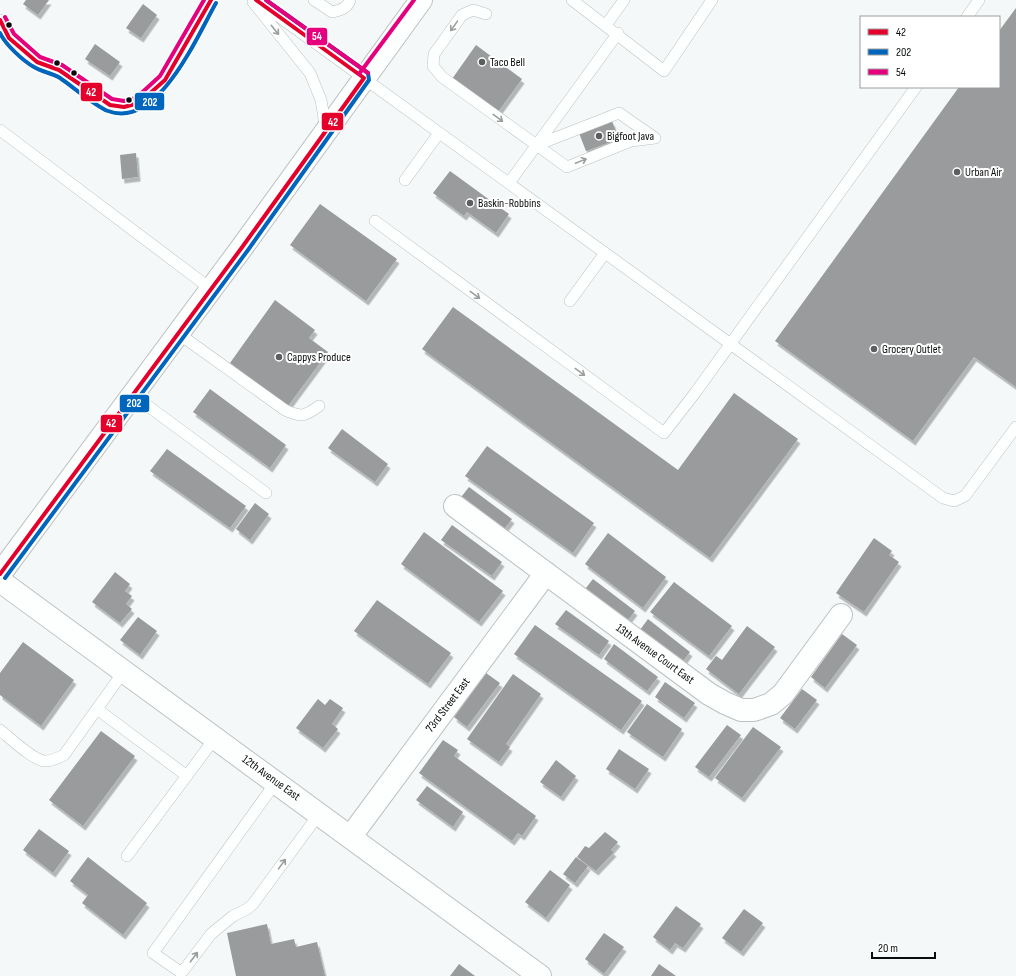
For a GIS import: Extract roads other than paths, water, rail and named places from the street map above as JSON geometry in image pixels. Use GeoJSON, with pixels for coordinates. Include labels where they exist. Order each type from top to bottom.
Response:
{"type":"FeatureCollection","features":[{"type":"Feature","properties":{"kind":"street"},"geometry":{"type":"LineString","coordinates":[[0,574],[211,290],[421,0]]}},
{"type":"Feature","properties":{"kind":"street","name":"13th Avenue Court East"},"geometry":{"type":"LineString","coordinates":[[455,506],[709,694],[734,707],[748,711],[765,708],[777,700],[841,615]]}},
{"type":"Feature","properties":{"kind":"street","name":"73rd Street East"},"geometry":{"type":"LineString","coordinates":[[351,836],[546,573]]}},
{"type":"Feature","properties":{"kind":"street","name":"12th Avenue East"},"geometry":{"type":"LineString","coordinates":[[0,581],[351,836],[540,976]]}},
{"type":"Feature","properties":{"kind":"lane"},"geometry":{"type":"LineString","coordinates":[[0,20],[9,38],[37,62],[59,70],[110,105],[124,107],[139,103],[165,80],[211,0]]}},
{"type":"Feature","properties":{"kind":"lane"},"geometry":{"type":"LineString","coordinates":[[251,0],[310,73],[321,100],[326,132]]}},
{"type":"Feature","properties":{"kind":"lane"},"geometry":{"type":"LineString","coordinates":[[256,0],[936,494],[948,500],[957,500],[965,496],[1016,427]]}},
{"type":"Feature","properties":{"kind":"lane"},"geometry":{"type":"LineString","coordinates":[[314,0],[332,12],[342,10],[349,4],[350,0]]}},
{"type":"Feature","properties":{"kind":"lane"},"geometry":{"type":"LineString","coordinates":[[572,0],[618,33],[664,71],[712,0]]}},
{"type":"Feature","properties":{"kind":"lane"},"geometry":{"type":"LineString","coordinates":[[606,25],[624,0]]}},
{"type":"Feature","properties":{"kind":"lane"},"geometry":{"type":"LineString","coordinates":[[968,16],[979,0]]}},
{"type":"Feature","properties":{"kind":"lane"},"geometry":{"type":"LineString","coordinates":[[486,14],[474,10],[462,15],[434,54],[433,66],[442,77],[536,145],[567,167],[631,141],[656,138],[619,113],[536,145]]}},
{"type":"Feature","properties":{"kind":"lane"},"geometry":{"type":"LineString","coordinates":[[508,183],[618,33]]}},
{"type":"Feature","properties":{"kind":"lane"},"geometry":{"type":"LineString","coordinates":[[375,221],[664,433],[915,88]]}},
{"type":"Feature","properties":{"kind":"lane"},"geometry":{"type":"LineString","coordinates":[[0,130],[211,290]]}},
{"type":"Feature","properties":{"kind":"lane"},"geometry":{"type":"LineString","coordinates":[[404,180],[439,133]]}},
{"type":"Feature","properties":{"kind":"lane"},"geometry":{"type":"LineString","coordinates":[[570,301],[605,253]]}},
{"type":"Feature","properties":{"kind":"lane"},"geometry":{"type":"LineString","coordinates":[[178,334],[285,410],[297,416],[307,414],[319,406]]}},
{"type":"Feature","properties":{"kind":"lane"},"geometry":{"type":"LineString","coordinates":[[133,395],[266,493]]}},
{"type":"Feature","properties":{"kind":"lane"},"geometry":{"type":"LineString","coordinates":[[0,730],[38,759],[45,762],[64,755],[124,671]]}},
{"type":"Feature","properties":{"kind":"lane"},"geometry":{"type":"LineString","coordinates":[[97,709],[187,776]]}},
{"type":"Feature","properties":{"kind":"lane"},"geometry":{"type":"LineString","coordinates":[[126,856],[215,738]]}},
{"type":"Feature","properties":{"kind":"lane"},"geometry":{"type":"LineString","coordinates":[[276,782],[153,953],[179,971],[183,971],[211,934],[233,916],[247,909],[253,904],[319,814]]}},
{"type":"Feature","properties":{"kind":"place","name":"Taco Bell"},"geometry":{"type":"Point","coordinates":[482,62]}},
{"type":"Feature","properties":{"kind":"place","name":"Bigfoot Java"},"geometry":{"type":"Point","coordinates":[599,136]}},
{"type":"Feature","properties":{"kind":"place","name":"Urban Air"},"geometry":{"type":"Point","coordinates":[957,172]}},
{"type":"Feature","properties":{"kind":"place","name":"Baskin-Robbins"},"geometry":{"type":"Point","coordinates":[470,203]}},
{"type":"Feature","properties":{"kind":"place","name":"Grocery Outlet"},"geometry":{"type":"Point","coordinates":[874,349]}},
{"type":"Feature","properties":{"kind":"place","name":"Cappys Produce"},"geometry":{"type":"Point","coordinates":[279,357]}}]}
